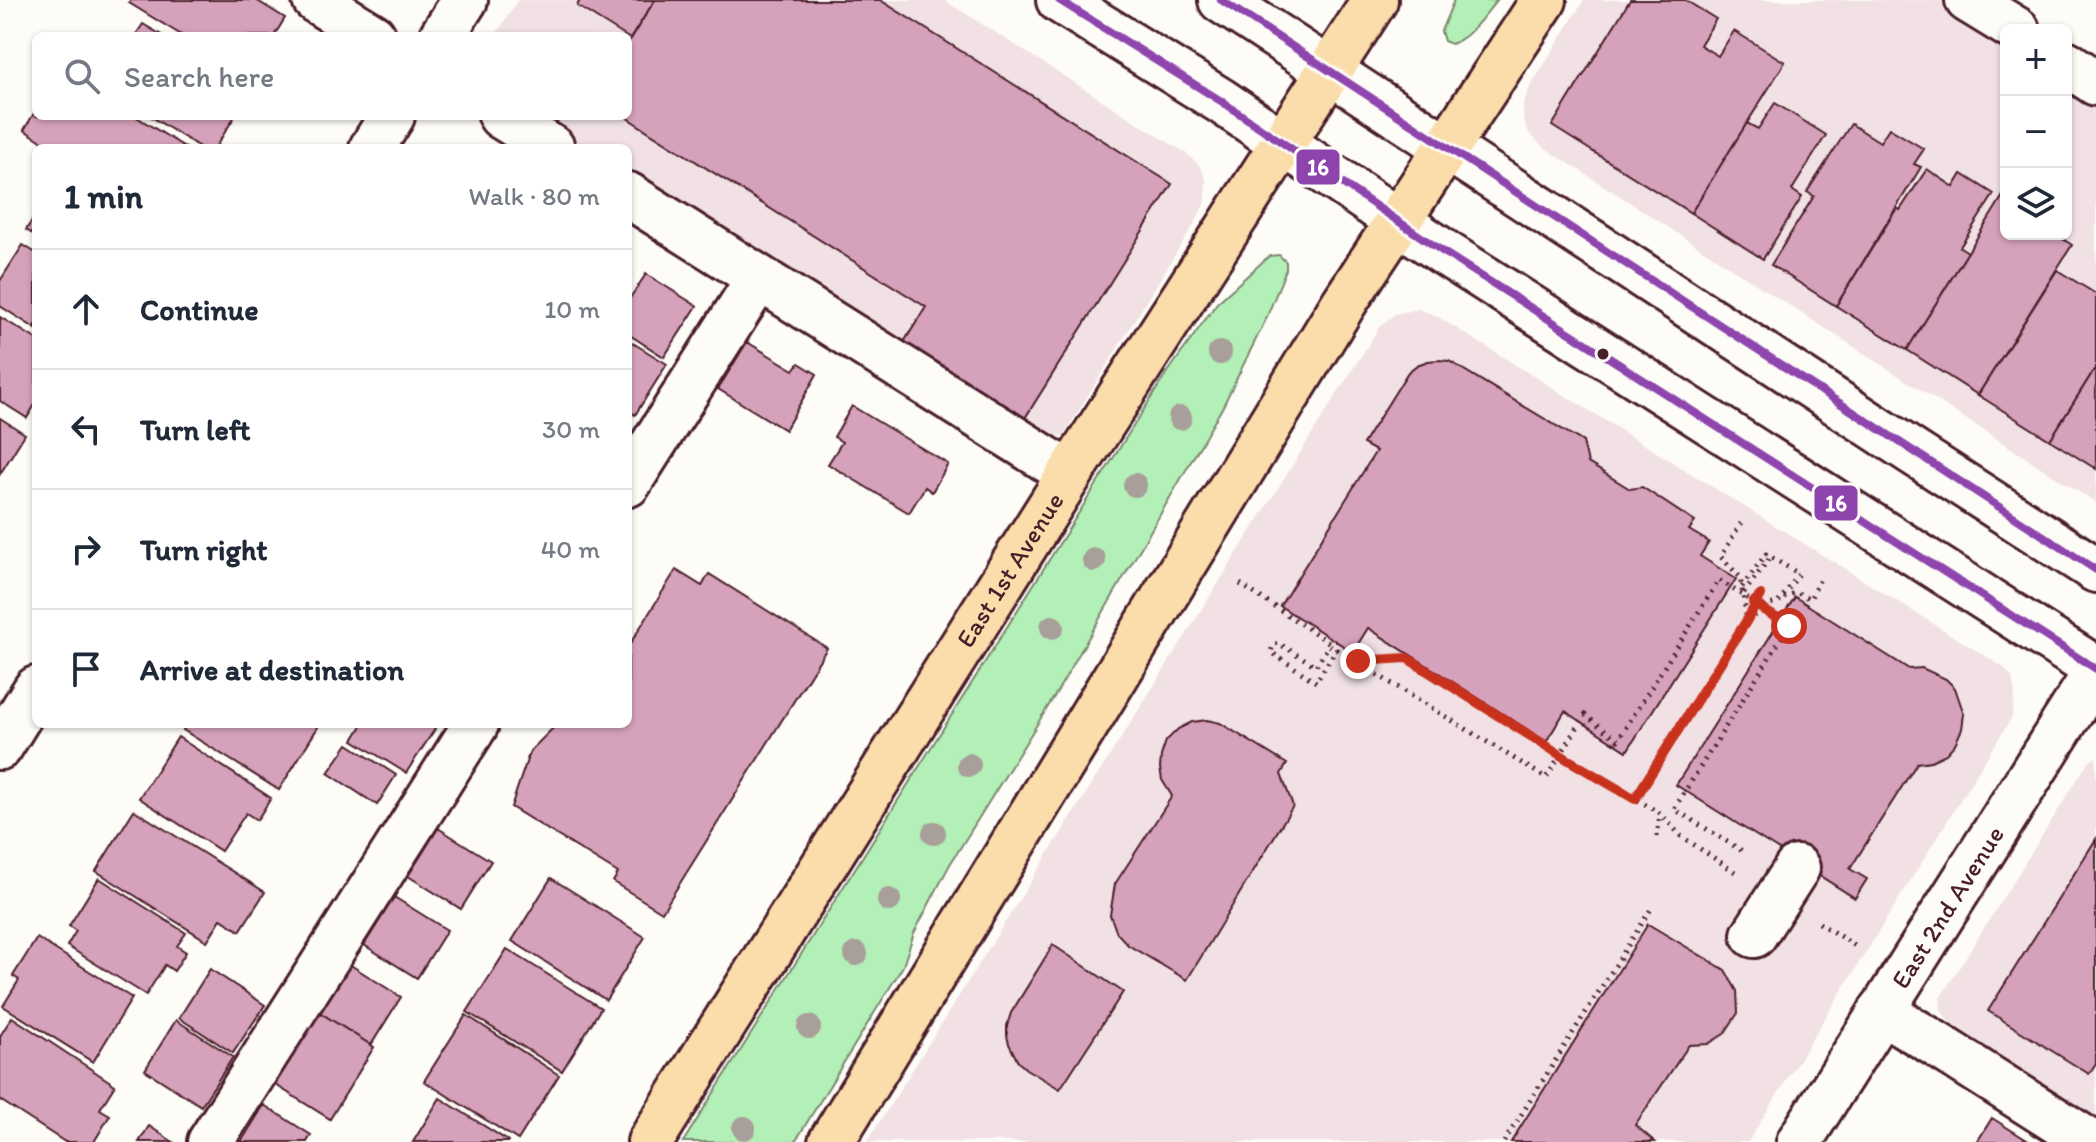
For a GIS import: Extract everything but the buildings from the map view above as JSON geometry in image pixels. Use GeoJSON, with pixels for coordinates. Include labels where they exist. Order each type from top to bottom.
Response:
{"type":"FeatureCollection","features":[{"type":"Feature","properties":{"kind":"main road","name":"East 1st Avenue"},"geometry":{"type":"LineString","coordinates":[[650,1142],[1070,474],[1375,0]]}},
{"type":"Feature","properties":{"kind":"main road"},"geometry":{"type":"LineString","coordinates":[[831,1142],[1344,303],[1544,0]]}},
{"type":"Feature","properties":{"kind":"street"},"geometry":{"type":"LineString","coordinates":[[315,0],[367,32]]}},
{"type":"Feature","properties":{"kind":"street"},"geometry":{"type":"LineString","coordinates":[[445,32],[465,0]]}},
{"type":"Feature","properties":{"kind":"street"},"geometry":{"type":"LineString","coordinates":[[1059,0],[1221,101],[1485,279],[2096,670]]}},
{"type":"Feature","properties":{"kind":"street"},"geometry":{"type":"LineString","coordinates":[[1221,0],[2096,570]]}},
{"type":"Feature","properties":{"kind":"street"},"geometry":{"type":"LineString","coordinates":[[1968,0],[2014,18]]}},
{"type":"Feature","properties":{"kind":"street"},"geometry":{"type":"LineString","coordinates":[[2072,67],[2096,83]]}},
{"type":"Feature","properties":{"kind":"street"},"geometry":{"type":"LineString","coordinates":[[374,144],[390,120]]}},
{"type":"Feature","properties":{"kind":"street"},"geometry":{"type":"LineString","coordinates":[[507,120],[546,144]]}},
{"type":"Feature","properties":{"kind":"street"},"geometry":{"type":"LineString","coordinates":[[632,198],[1070,474]]}},
{"type":"Feature","properties":{"kind":"street"},"geometry":{"type":"LineString","coordinates":[[632,478],[759,278]]}},
{"type":"Feature","properties":{"kind":"street","name":"East 2nd Avenue"},"geometry":{"type":"LineString","coordinates":[[1799,1142],[2096,670]]}},
{"type":"Feature","properties":{"kind":"street"},"geometry":{"type":"LineString","coordinates":[[0,747],[32,695]]}},
{"type":"Feature","properties":{"kind":"street"},"geometry":{"type":"LineString","coordinates":[[210,1142],[473,728]]}},
{"type":"Feature","properties":{"kind":"street"},"geometry":{"type":"LineString","coordinates":[[1754,935],[1797,868]]}},
{"type":"Feature","properties":{"kind":"street"},"geometry":{"type":"LineString","coordinates":[[1881,1011],[2090,1142]]}},
{"type":"Feature","properties":{"kind":"path"},"geometry":{"type":"LineString","coordinates":[[1741,523],[1721,557],[1740,577],[1747,620]]}},
{"type":"Feature","properties":{"kind":"path"},"geometry":{"type":"LineString","coordinates":[[1742,588],[1766,554],[1799,574],[1778,603],[1752,606]]}},
{"type":"Feature","properties":{"kind":"path"},"geometry":{"type":"LineString","coordinates":[[1742,596],[1769,559],[1794,575],[1774,603]]}},
{"type":"Feature","properties":{"kind":"path"},"geometry":{"type":"LineString","coordinates":[[1747,620],[1796,592],[1810,599],[1822,575]]}},
{"type":"Feature","properties":{"kind":"path"},"geometry":{"type":"LineString","coordinates":[[1337,648],[1330,659],[1316,682],[1271,652],[1273,645],[1278,643],[1316,666],[1329,645],[1343,653],[1546,778],[1585,715],[1618,740],[1719,580],[1752,606],[1789,626],[1674,809],[1744,852]]}},
{"type":"Feature","properties":{"kind":"path"},"geometry":{"type":"LineString","coordinates":[[1240,584],[1358,661],[1407,658],[1635,799],[1761,595],[1724,653]]}},
{"type":"Feature","properties":{"kind":"path"},"geometry":{"type":"LineString","coordinates":[[1657,837],[1660,813]]}},
{"type":"Feature","properties":{"kind":"path"},"geometry":{"type":"LineString","coordinates":[[1503,1140],[1651,909]]}},
{"type":"Feature","properties":{"kind":"shaded area"},"geometry":{"type":"Polygon","coordinates":[[[518,0],[944,0],[1187,154],[1200,166],[1206,179],[1206,200],[1063,436],[1018,433],[632,183],[632,144],[573,144],[536,120],[632,120],[632,32],[498,32],[518,0]]]}},
{"type":"Feature","properties":{"kind":"shaded area"},"geometry":{"type":"Polygon","coordinates":[[[1584,0],[1968,0],[2000,25],[2000,240],[2072,240],[2072,67],[2096,83],[2096,503],[1542,146],[1529,133],[1523,120],[1523,105],[1529,89],[1584,0]]]}},
{"type":"Feature","properties":{"kind":"shaded area"},"geometry":{"type":"Polygon","coordinates":[[[1418,309],[1435,315],[2003,667],[2012,677],[2015,694],[2012,717],[1748,1142],[867,1142],[1380,326],[1395,314],[1418,309]]]}},
{"type":"Feature","properties":{"kind":"shaded area"},"geometry":{"type":"Polygon","coordinates":[[[2096,757],[2096,1142],[1955,1031],[1941,1010],[1940,998],[2089,761],[2096,757]]]}},
{"type":"Feature","properties":{"kind":"green space"},"geometry":{"type":"Polygon","coordinates":[[[1454,0],[1497,0],[1471,31],[1451,44],[1444,41],[1441,31],[1454,0]]]}},
{"type":"Feature","properties":{"kind":"green space"},"geometry":{"type":"Polygon","coordinates":[[[1279,255],[1286,262],[1286,269],[1266,319],[1222,408],[1054,697],[949,866],[914,933],[903,966],[795,1142],[683,1142],[1163,379],[1217,303],[1269,256],[1279,255]]]}},
{"type":"Feature","properties":{"kind":"transit line","name":"16"},"geometry":{"type":"LineString","coordinates":[[1059,0],[1221,101],[1445,253],[2096,669]]}},
{"type":"Feature","properties":{"kind":"transit line","name":"16"},"geometry":{"type":"LineString","coordinates":[[1221,0],[2096,570]]}},
{"type":"Feature","properties":{"kind":"route"},"geometry":{"type":"LineString","coordinates":[[1358,661],[1407,658],[1635,799],[1747,620],[1761,595],[1753,603],[1789,626]]}}]}
